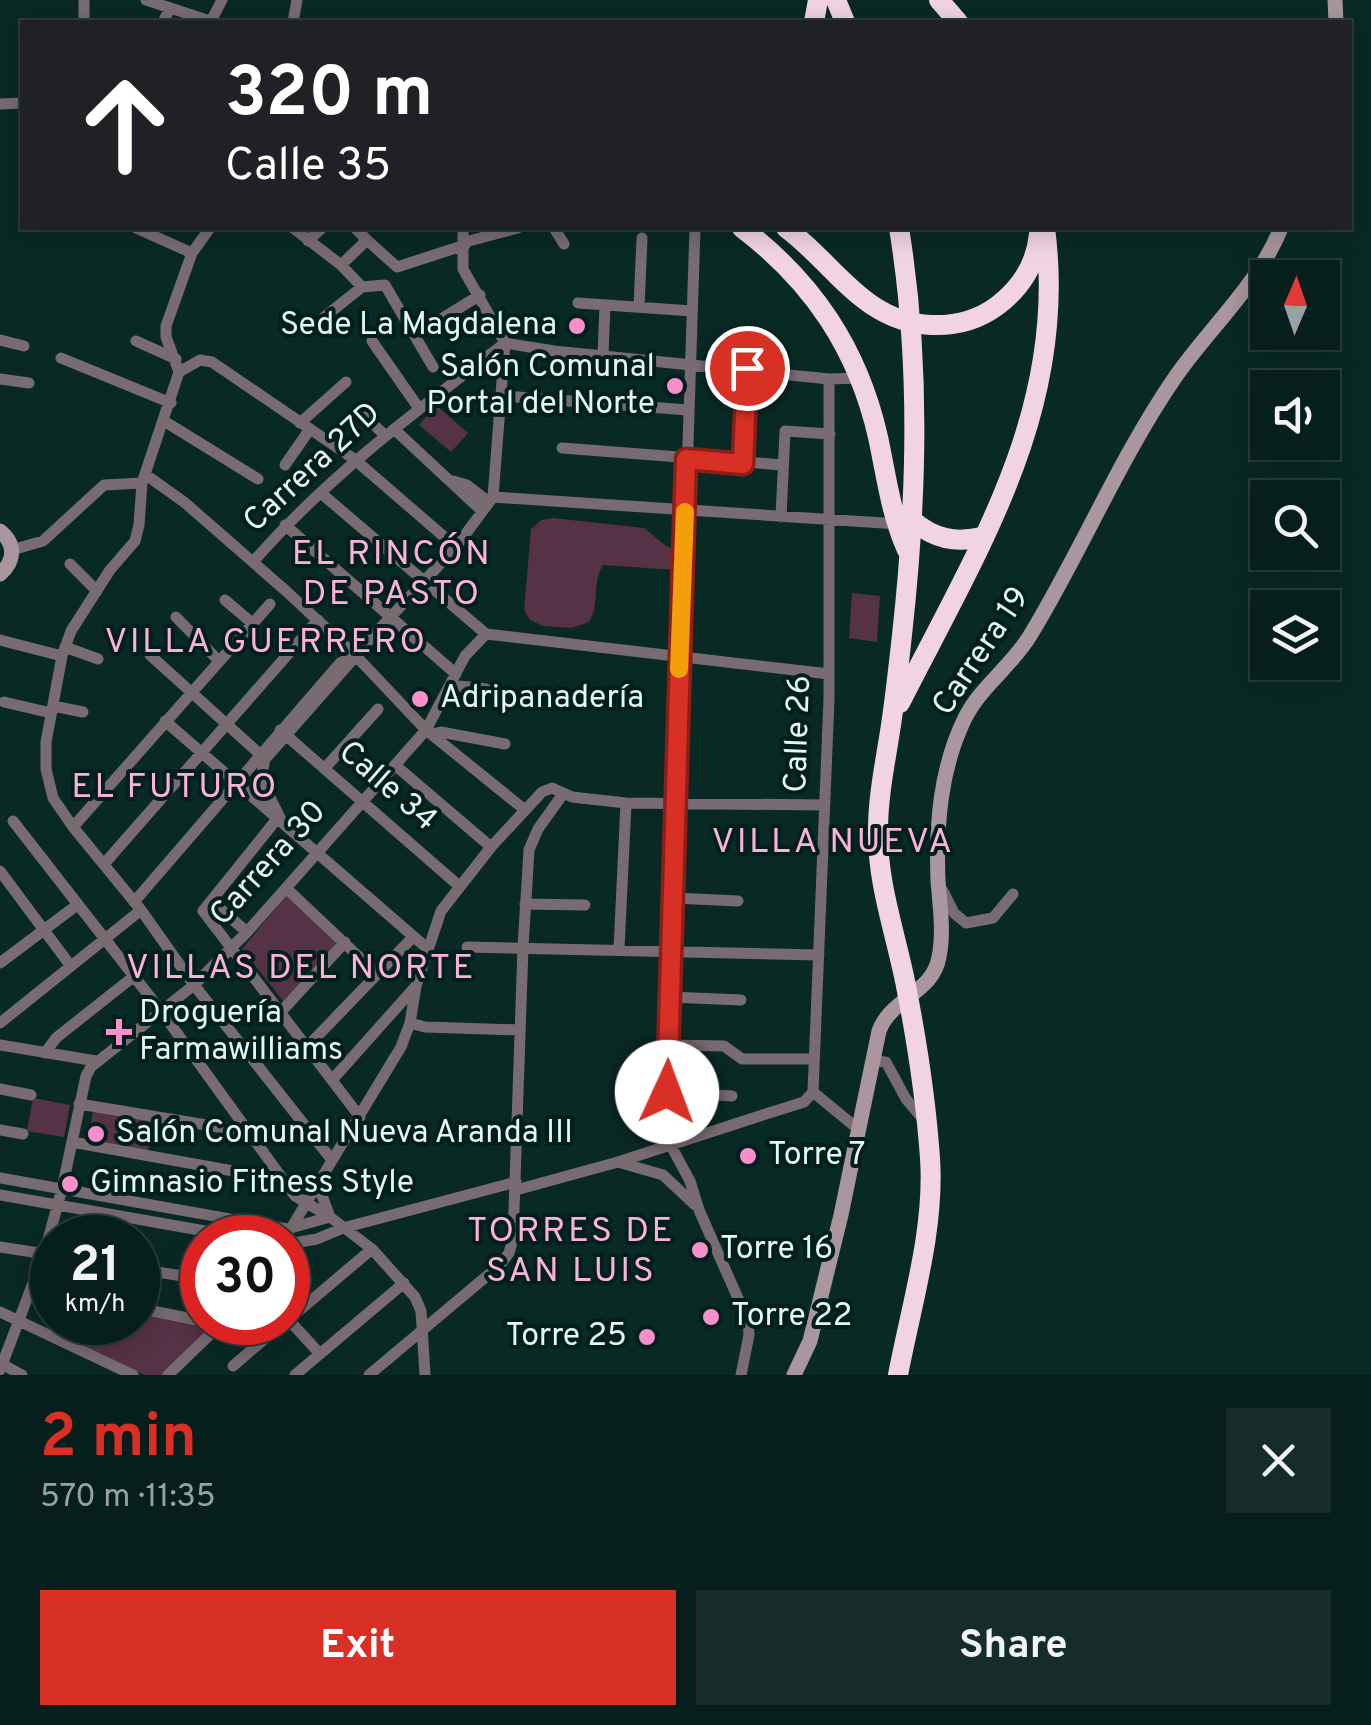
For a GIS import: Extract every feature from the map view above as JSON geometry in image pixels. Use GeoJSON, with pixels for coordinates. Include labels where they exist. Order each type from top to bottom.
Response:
{"type":"FeatureCollection","features":[{"type":"Feature","properties":{"kind":"highway"},"geometry":{"type":"LineString","coordinates":[[939,0],[956,20]]}},
{"type":"Feature","properties":{"kind":"highway"},"geometry":{"type":"LineString","coordinates":[[745,230],[780,258],[829,314],[862,378],[905,522],[910,557],[881,781],[878,833],[885,898],[906,985],[927,1124],[929,1199],[898,1375]]}},
{"type":"Feature","properties":{"kind":"highway"},"geometry":{"type":"LineString","coordinates":[[789,230],[865,301],[887,316],[942,326],[990,311],[1010,296],[1026,277],[1037,254],[1042,230]]}},
{"type":"Feature","properties":{"kind":"highway"},"geometry":{"type":"LineString","coordinates":[[899,230],[914,364],[905,522]]}},
{"type":"Feature","properties":{"kind":"highway"},"geometry":{"type":"LineString","coordinates":[[892,719],[985,536],[1036,405],[1045,364],[1050,279],[1042,230]]}},
{"type":"Feature","properties":{"kind":"highway"},"geometry":{"type":"LineString","coordinates":[[905,522],[938,537],[970,540],[985,536]]}},
{"type":"Feature","properties":{"kind":"street"},"geometry":{"type":"LineString","coordinates":[[84,0],[84,17]]}},
{"type":"Feature","properties":{"kind":"street"},"geometry":{"type":"LineString","coordinates":[[146,0],[177,6],[208,20]]}},
{"type":"Feature","properties":{"kind":"street"},"geometry":{"type":"LineString","coordinates":[[140,230],[192,253]]}},
{"type":"Feature","properties":{"kind":"street"},"geometry":{"type":"LineString","coordinates":[[209,230],[192,253],[166,326],[166,337],[178,366],[171,403],[144,479],[134,540],[97,591],[63,651],[46,769],[53,798],[73,827],[332,1160]]}},
{"type":"Feature","properties":{"kind":"street"},"geometry":{"type":"LineString","coordinates":[[296,230],[341,265],[362,287]]}},
{"type":"Feature","properties":{"kind":"street"},"geometry":{"type":"LineString","coordinates":[[308,240],[320,230]]}},
{"type":"Feature","properties":{"kind":"street"},"geometry":{"type":"LineString","coordinates":[[357,230],[397,266],[511,230]]}},
{"type":"Feature","properties":{"kind":"street"},"geometry":{"type":"LineString","coordinates":[[0,1022],[103,940],[138,906],[282,734],[456,547],[488,503],[506,342],[464,269],[463,230]]}},
{"type":"Feature","properties":{"kind":"street"},"geometry":{"type":"LineString","coordinates":[[555,230],[564,244]]}},
{"type":"Feature","properties":{"kind":"street"},"geometry":{"type":"LineString","coordinates":[[695,230],[667,1092],[670,1144],[690,1181],[748,1322],[741,1375]]}},
{"type":"Feature","properties":{"kind":"street","name":"Carrera 19"},"geometry":{"type":"LineString","coordinates":[[794,1375],[810,1342],[884,1019],[934,975],[940,956],[940,795],[965,718],[1029,638],[1176,377],[1237,303],[1280,230]]}},
{"type":"Feature","properties":{"kind":"street"},"geometry":{"type":"LineString","coordinates":[[639,307],[642,238]]}},
{"type":"Feature","properties":{"kind":"street"},"geometry":{"type":"LineString","coordinates":[[341,265],[367,240]]}},
{"type":"Feature","properties":{"kind":"street"},"geometry":{"type":"LineString","coordinates":[[323,318],[362,287],[385,286],[433,366]]}},
{"type":"Feature","properties":{"kind":"street"},"geometry":{"type":"LineString","coordinates":[[430,326],[480,295]]}},
{"type":"Feature","properties":{"kind":"street"},"geometry":{"type":"LineString","coordinates":[[578,304],[692,310]]}},
{"type":"Feature","properties":{"kind":"street"},"geometry":{"type":"LineString","coordinates":[[603,356],[605,305]]}},
{"type":"Feature","properties":{"kind":"street"},"geometry":{"type":"LineString","coordinates":[[0,340],[24,346]]}},
{"type":"Feature","properties":{"kind":"street"},"geometry":{"type":"LineString","coordinates":[[136,341],[178,366],[200,360],[212,362],[354,460],[456,547]]}},
{"type":"Feature","properties":{"kind":"street"},"geometry":{"type":"LineString","coordinates":[[372,341],[418,408]]}},
{"type":"Feature","properties":{"kind":"street"},"geometry":{"type":"LineString","coordinates":[[506,342],[830,379],[862,378]]}},
{"type":"Feature","properties":{"kind":"street","name":"Carrera 27D"},"geometry":{"type":"LineString","coordinates":[[253,562],[285,525],[354,460],[506,342]]}},
{"type":"Feature","properties":{"kind":"street"},"geometry":{"type":"LineString","coordinates":[[61,358],[171,403]]}},
{"type":"Feature","properties":{"kind":"street"},"geometry":{"type":"LineString","coordinates":[[743,464],[747,368]]}},
{"type":"Feature","properties":{"kind":"street"},"geometry":{"type":"LineString","coordinates":[[0,378],[29,384]]}},
{"type":"Feature","properties":{"kind":"street","name":"Calle 26"},"geometry":{"type":"LineString","coordinates":[[813,1092],[829,674],[830,379]]}},
{"type":"Feature","properties":{"kind":"street"},"geometry":{"type":"LineString","coordinates":[[286,466],[305,426],[346,382]]}},
{"type":"Feature","properties":{"kind":"street"},"geometry":{"type":"LineString","coordinates":[[502,396],[688,410]]}},
{"type":"Feature","properties":{"kind":"street"},"geometry":{"type":"LineString","coordinates":[[365,416],[449,480],[468,485],[488,503],[905,522]]}},
{"type":"Feature","properties":{"kind":"street"},"geometry":{"type":"LineString","coordinates":[[164,421],[258,478]]}},
{"type":"Feature","properties":{"kind":"street"},"geometry":{"type":"LineString","coordinates":[[780,517],[785,431],[830,434]]}},
{"type":"Feature","properties":{"kind":"street"},"geometry":{"type":"LineString","coordinates":[[562,448],[783,465]]}},
{"type":"Feature","properties":{"kind":"street"},"geometry":{"type":"LineString","coordinates":[[12,550],[43,540],[104,485],[144,479],[184,502],[318,620],[429,732],[525,810]]}},
{"type":"Feature","properties":{"kind":"street"},"geometry":{"type":"LineString","coordinates":[[322,494],[486,634],[829,674]]}},
{"type":"Feature","properties":{"kind":"street"},"geometry":{"type":"LineString","coordinates":[[285,525],[454,680],[486,690]]}},
{"type":"Feature","properties":{"kind":"street"},"geometry":{"type":"LineString","coordinates":[[0,531],[10,541],[12,550],[8,567],[0,574]]}},
{"type":"Feature","properties":{"kind":"street"},"geometry":{"type":"LineString","coordinates":[[70,564],[97,591]]}},
{"type":"Feature","properties":{"kind":"street"},"geometry":{"type":"LineString","coordinates":[[225,600],[252,623]]}},
{"type":"Feature","properties":{"kind":"street"},"geometry":{"type":"LineString","coordinates":[[73,827],[270,604]]}},
{"type":"Feature","properties":{"kind":"street"},"geometry":{"type":"LineString","coordinates":[[176,618],[219,661]]}},
{"type":"Feature","properties":{"kind":"street"},"geometry":{"type":"LineString","coordinates":[[104,864],[318,620]]}},
{"type":"Feature","properties":{"kind":"street","name":"Carrera 30"},"geometry":{"type":"LineString","coordinates":[[96,1061],[194,986],[247,932],[429,732],[466,656],[486,634]]}},
{"type":"Feature","properties":{"kind":"street"},"geometry":{"type":"LineString","coordinates":[[0,640],[98,659]]}},
{"type":"Feature","properties":{"kind":"street"},"geometry":{"type":"LineString","coordinates":[[150,655],[263,756]]}},
{"type":"Feature","properties":{"kind":"street"},"geometry":{"type":"LineString","coordinates":[[4,702],[83,712]]}},
{"type":"Feature","properties":{"kind":"street"},"geometry":{"type":"LineString","coordinates":[[325,768],[378,709]]}},
{"type":"Feature","properties":{"kind":"street"},"geometry":{"type":"LineString","coordinates":[[166,721],[428,949]]}},
{"type":"Feature","properties":{"kind":"street"},"geometry":{"type":"LineString","coordinates":[[429,732],[505,744]]}},
{"type":"Feature","properties":{"kind":"street","name":"Calle 34"},"geometry":{"type":"LineString","coordinates":[[282,734],[458,885]]}},
{"type":"Feature","properties":{"kind":"street"},"geometry":{"type":"LineString","coordinates":[[263,756],[261,778],[281,824]]}},
{"type":"Feature","properties":{"kind":"street"},"geometry":{"type":"LineString","coordinates":[[395,765],[491,846]]}},
{"type":"Feature","properties":{"kind":"street"},"geometry":{"type":"LineString","coordinates":[[298,1215],[401,1047],[440,911],[491,846],[548,788],[563,794],[626,803],[824,805]]}},
{"type":"Feature","properties":{"kind":"street"},"geometry":{"type":"LineString","coordinates":[[370,1375],[500,1264],[513,1240],[522,947],[530,850],[549,810],[563,794]]}},
{"type":"Feature","properties":{"kind":"street"},"geometry":{"type":"LineString","coordinates":[[619,949],[626,803]]}},
{"type":"Feature","properties":{"kind":"street"},"geometry":{"type":"LineString","coordinates":[[13,821],[161,1012],[283,1180],[304,1204],[330,1217],[372,1249],[404,1283],[420,1311],[424,1375]]}},
{"type":"Feature","properties":{"kind":"street"},"geometry":{"type":"LineString","coordinates":[[281,824],[203,911],[360,1117]]}},
{"type":"Feature","properties":{"kind":"street"},"geometry":{"type":"LineString","coordinates":[[938,866],[944,896],[966,923],[994,918],[1012,894]]}},
{"type":"Feature","properties":{"kind":"street"},"geometry":{"type":"LineString","coordinates":[[0,871],[70,965]]}},
{"type":"Feature","properties":{"kind":"street"},"geometry":{"type":"LineString","coordinates":[[286,888],[376,974]]}},
{"type":"Feature","properties":{"kind":"street"},"geometry":{"type":"LineString","coordinates":[[674,898],[738,901]]}},
{"type":"Feature","properties":{"kind":"street"},"geometry":{"type":"LineString","coordinates":[[210,901],[247,932]]}},
{"type":"Feature","properties":{"kind":"street"},"geometry":{"type":"LineString","coordinates":[[525,904],[586,905]]}},
{"type":"Feature","properties":{"kind":"street"},"geometry":{"type":"LineString","coordinates":[[0,963],[77,905]]}},
{"type":"Feature","properties":{"kind":"street"},"geometry":{"type":"LineString","coordinates":[[306,1047],[412,938]]}},
{"type":"Feature","properties":{"kind":"street"},"geometry":{"type":"LineString","coordinates":[[280,1013],[344,942]]}},
{"type":"Feature","properties":{"kind":"street"},"geometry":{"type":"LineString","coordinates":[[467,947],[819,955]]}},
{"type":"Feature","properties":{"kind":"street"},"geometry":{"type":"LineString","coordinates":[[46,1053],[56,1038],[133,977]]}},
{"type":"Feature","properties":{"kind":"street"},"geometry":{"type":"LineString","coordinates":[[332,1080],[416,986]]}},
{"type":"Feature","properties":{"kind":"street"},"geometry":{"type":"LineString","coordinates":[[670,997],[741,1000]]}},
{"type":"Feature","properties":{"kind":"street"},"geometry":{"type":"LineString","coordinates":[[410,1023],[520,1030]]}},
{"type":"Feature","properties":{"kind":"street"},"geometry":{"type":"LineString","coordinates":[[0,1045],[96,1061],[86,1076],[55,1215]]}},
{"type":"Feature","properties":{"kind":"street"},"geometry":{"type":"LineString","coordinates":[[669,1045],[724,1046],[742,1059],[814,1060]]}},
{"type":"Feature","properties":{"kind":"street"},"geometry":{"type":"LineString","coordinates":[[873,1061],[886,1062],[906,1099],[927,1124]]}},
{"type":"Feature","properties":{"kind":"street"},"geometry":{"type":"LineString","coordinates":[[0,1090],[31,1095]]}},
{"type":"Feature","properties":{"kind":"street"},"geometry":{"type":"LineString","coordinates":[[667,1092],[732,1096]]}},
{"type":"Feature","properties":{"kind":"street"},"geometry":{"type":"LineString","coordinates":[[310,1239],[618,1162],[804,1102],[813,1092],[858,1129]]}},
{"type":"Feature","properties":{"kind":"street"},"geometry":{"type":"LineString","coordinates":[[79,1104],[248,1132]]}},
{"type":"Feature","properties":{"kind":"street"},"geometry":{"type":"LineString","coordinates":[[0,1130],[22,1134]]}},
{"type":"Feature","properties":{"kind":"street"},"geometry":{"type":"LineString","coordinates":[[72,1142],[283,1180]]}},
{"type":"Feature","properties":{"kind":"street"},"geometry":{"type":"LineString","coordinates":[[618,1162],[663,1174],[699,1210]]}},
{"type":"Feature","properties":{"kind":"street"},"geometry":{"type":"LineString","coordinates":[[0,1178],[185,1215]]}},
{"type":"Feature","properties":{"kind":"street"},"geometry":{"type":"LineString","coordinates":[[318,1184],[330,1217]]}},
{"type":"Feature","properties":{"kind":"street"},"geometry":{"type":"LineString","coordinates":[[0,1195],[180,1226]]}},
{"type":"Feature","properties":{"kind":"street"},"geometry":{"type":"LineString","coordinates":[[310,1226],[330,1217]]}},
{"type":"Feature","properties":{"kind":"street"},"geometry":{"type":"LineString","coordinates":[[0,1247],[30,1252]]}},
{"type":"Feature","properties":{"kind":"street"},"geometry":{"type":"LineString","coordinates":[[310,1301],[372,1249]]}},
{"type":"Feature","properties":{"kind":"street"},"geometry":{"type":"LineString","coordinates":[[296,1375],[404,1283]]}},
{"type":"Feature","properties":{"kind":"street"},"geometry":{"type":"LineString","coordinates":[[22,1375],[1,1366],[30,1297]]}},
{"type":"Feature","properties":{"kind":"street"},"geometry":{"type":"LineString","coordinates":[[0,1312],[133,1375]]}},
{"type":"Feature","properties":{"kind":"street"},"geometry":{"type":"LineString","coordinates":[[310,1344],[320,1354]]}},
{"type":"Feature","properties":{"kind":"street"},"geometry":{"type":"LineString","coordinates":[[168,1375],[197,1345]]}},
{"type":"Feature","properties":{"kind":"street"},"geometry":{"type":"LineString","coordinates":[[233,1366],[258,1345]]}},
{"type":"Feature","properties":{"kind":"shaded area"},"geometry":{"type":"Polygon","coordinates":[[[436,405],[468,433],[451,452],[419,425],[436,405]]]}},
{"type":"Feature","properties":{"kind":"shaded area"},"geometry":{"type":"Polygon","coordinates":[[[541,520],[644,528],[676,550],[675,570],[603,565],[589,622],[571,628],[543,626],[530,620],[524,610],[531,529],[541,520]]]}},
{"type":"Feature","properties":{"kind":"shaded area"},"geometry":{"type":"Polygon","coordinates":[[[852,593],[880,596],[877,642],[849,638],[852,593]]]}},
{"type":"Feature","properties":{"kind":"shaded area"},"geometry":{"type":"Polygon","coordinates":[[[287,895],[340,942],[284,1002],[242,949],[287,895]]]}},
{"type":"Feature","properties":{"kind":"shaded area"},"geometry":{"type":"Polygon","coordinates":[[[33,1098],[70,1105],[64,1137],[27,1131],[33,1098]]]}},
{"type":"Feature","properties":{"kind":"shaded area"},"geometry":{"type":"Polygon","coordinates":[[[93,1111],[153,1120],[148,1153],[87,1142],[93,1111]]]}},
{"type":"Feature","properties":{"kind":"shaded area"},"geometry":{"type":"Polygon","coordinates":[[[160,1316],[180,1320],[180,1345],[193,1345],[164,1375],[144,1375],[83,1345],[160,1345],[160,1316]]]}},
{"type":"Feature","properties":{"kind":"slow traffic"},"geometry":{"type":"LineString","coordinates":[[679,669],[685,512]]}},
{"type":"Feature","properties":{"kind":"place","name":"Sede La Magdalena"},"geometry":{"type":"Point","coordinates":[577,326]}},
{"type":"Feature","properties":{"kind":"place","name":"Salón Comunal Portal del Norte"},"geometry":{"type":"Point","coordinates":[675,386]}},
{"type":"Feature","properties":{"kind":"place","name":"Adripanadería"},"geometry":{"type":"Point","coordinates":[420,699]}},
{"type":"Feature","properties":{"kind":"place","name":"Droguería Farmawilliams"},"geometry":{"type":"Point","coordinates":[119,1032]}},
{"type":"Feature","properties":{"kind":"place","name":"Salón Comunal Nueva Aranda III"},"geometry":{"type":"Point","coordinates":[96,1134]}},
{"type":"Feature","properties":{"kind":"place","name":"Torre 7"},"geometry":{"type":"Point","coordinates":[748,1156]}},
{"type":"Feature","properties":{"kind":"place","name":"Gimnasio Fitness Style"},"geometry":{"type":"Point","coordinates":[70,1184]}},
{"type":"Feature","properties":{"kind":"place","name":"Torre 16"},"geometry":{"type":"Point","coordinates":[700,1250]}},
{"type":"Feature","properties":{"kind":"place","name":"Torre 22"},"geometry":{"type":"Point","coordinates":[711,1317]}},
{"type":"Feature","properties":{"kind":"place","name":"Torre 25"},"geometry":{"type":"Point","coordinates":[647,1337]}},
{"type":"Feature","properties":{"kind":"district","name":"EL RINCÓN DE PASTO"},"geometry":{"type":"Point","coordinates":[392,575]}},
{"type":"Feature","properties":{"kind":"district","name":"VILLA GUERRERO"},"geometry":{"type":"Point","coordinates":[266,643]}},
{"type":"Feature","properties":{"kind":"district","name":"EL FUTURO"},"geometry":{"type":"Point","coordinates":[175,788]}},
{"type":"Feature","properties":{"kind":"district","name":"VILLA NUEVA"},"geometry":{"type":"Point","coordinates":[833,843]}},
{"type":"Feature","properties":{"kind":"district","name":"VILLAS DEL NORTE"},"geometry":{"type":"Point","coordinates":[301,969]}},
{"type":"Feature","properties":{"kind":"district","name":"TORRES DE SAN LUIS"},"geometry":{"type":"Point","coordinates":[571,1252]}},
{"type":"Feature","properties":{"kind":"route"},"geometry":{"type":"LineString","coordinates":[[667,1092],[686,459],[743,464],[747,368]]}}]}
